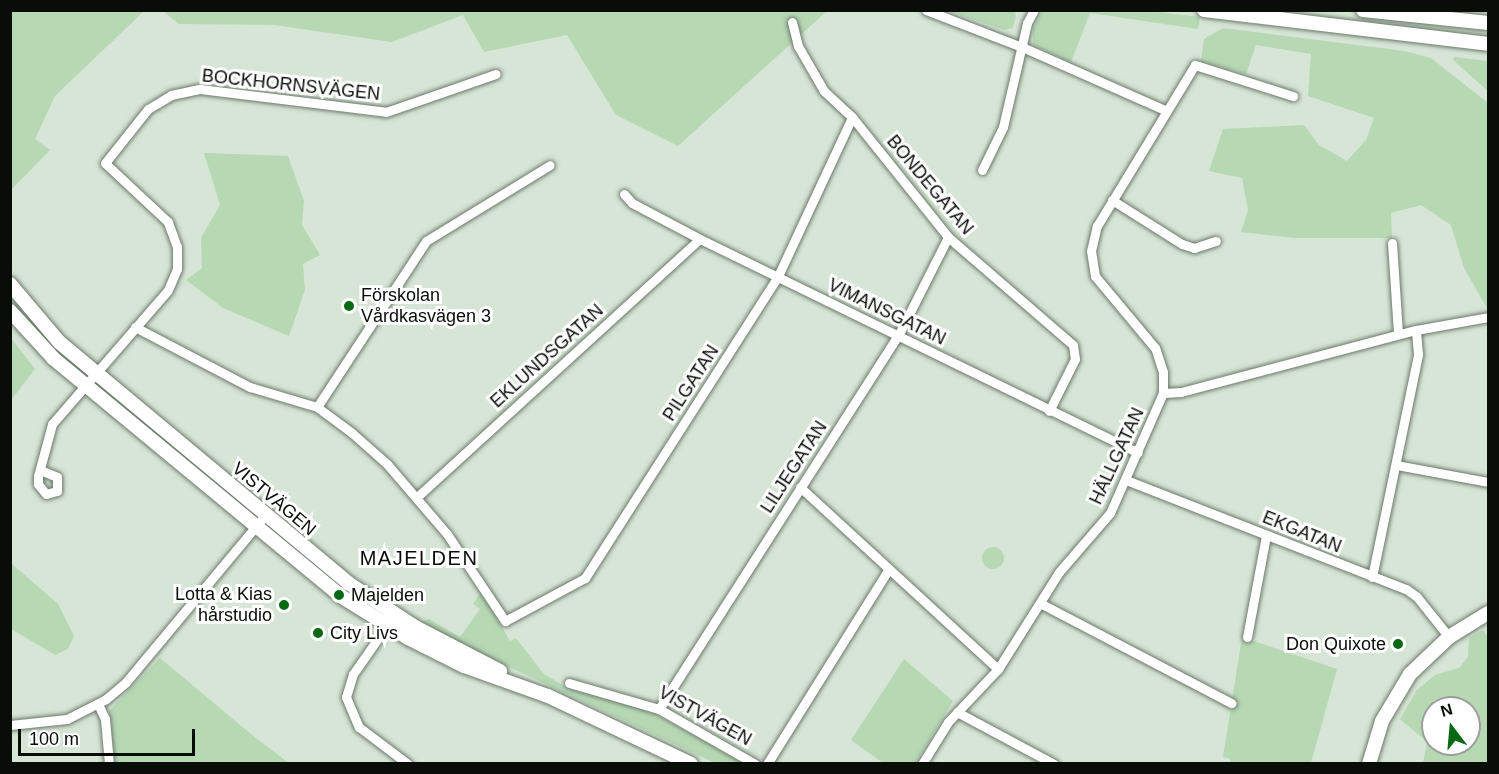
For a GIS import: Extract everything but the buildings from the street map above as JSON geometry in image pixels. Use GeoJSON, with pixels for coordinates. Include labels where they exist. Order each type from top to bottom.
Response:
{"type":"FeatureCollection","features":[{"type":"Feature","properties":{"kind":"main road"},"geometry":{"type":"LineString","coordinates":[[1204,10],[1486,45]]}},
{"type":"Feature","properties":{"kind":"main road"},"geometry":{"type":"LineString","coordinates":[[1363,10],[1488,22]]}},
{"type":"Feature","properties":{"kind":"main road","name":"VISTVÄGEN"},"geometry":{"type":"LineString","coordinates":[[10,284],[50,333],[95,373],[348,583],[395,614],[548,696],[691,764]]}},
{"type":"Feature","properties":{"kind":"main road","name":"VISTVÄGEN"},"geometry":{"type":"LineString","coordinates":[[10,311],[38,343],[85,385],[339,595],[386,626],[464,666],[548,696]]}},
{"type":"Feature","properties":{"kind":"main road"},"geometry":{"type":"LineString","coordinates":[[1369,764],[1377,733],[1398,691],[1422,660],[1449,637],[1488,614]]}},
{"type":"Feature","properties":{"kind":"street"},"geometry":{"type":"LineString","coordinates":[[926,10],[1022,47],[1167,111]]}},
{"type":"Feature","properties":{"kind":"street"},"geometry":{"type":"LineString","coordinates":[[1024,10],[1027,23]]}},
{"type":"Feature","properties":{"kind":"street"},"geometry":{"type":"LineString","coordinates":[[982,170],[1003,127],[1027,23],[1034,10]]}},
{"type":"Feature","properties":{"kind":"street","name":"BONDEGATAN"},"geometry":{"type":"LineString","coordinates":[[792,22],[798,46],[824,91],[852,117],[948,237],[1076,349],[1049,411]]}},
{"type":"Feature","properties":{"kind":"street","name":"HÄLLGATAN"},"geometry":{"type":"LineString","coordinates":[[922,764],[957,712],[998,669],[1059,573],[1110,513],[1163,393],[1163,372],[1155,348],[1104,290],[1093,268],[1094,234],[1112,200],[1195,65],[1293,96]]}},
{"type":"Feature","properties":{"kind":"street","name":"BOCKHORNSVÄGEN"},"geometry":{"type":"LineString","coordinates":[[40,470],[52,424],[173,279],[177,248],[168,222],[105,163],[155,104],[179,93],[210,90],[386,112],[496,74]]}},
{"type":"Feature","properties":{"kind":"street","name":"PILGATAN"},"geometry":{"type":"LineString","coordinates":[[417,497],[471,566],[505,621],[585,578],[778,276],[852,117]]}},
{"type":"Feature","properties":{"kind":"street"},"geometry":{"type":"LineString","coordinates":[[317,407],[426,241],[550,165]]}},
{"type":"Feature","properties":{"kind":"street","name":"VIMANSGATAN"},"geometry":{"type":"LineString","coordinates":[[624,194],[632,203],[700,239],[1138,453]]}},
{"type":"Feature","properties":{"kind":"street"},"geometry":{"type":"LineString","coordinates":[[1112,200],[1182,244],[1194,248],[1216,241]]}},
{"type":"Feature","properties":{"kind":"street","name":"LILJEGATAN"},"geometry":{"type":"LineString","coordinates":[[659,709],[898,336],[948,237]]}},
{"type":"Feature","properties":{"kind":"street","name":"EKLUNDSGATAN"},"geometry":{"type":"LineString","coordinates":[[417,497],[700,239]]}},
{"type":"Feature","properties":{"kind":"street"},"geometry":{"type":"LineString","coordinates":[[1392,243],[1398,334]]}},
{"type":"Feature","properties":{"kind":"street"},"geometry":{"type":"LineString","coordinates":[[1163,393],[1180,393],[1398,334],[1488,317]]}},
{"type":"Feature","properties":{"kind":"street"},"geometry":{"type":"LineString","coordinates":[[135,327],[250,387],[317,407],[371,449],[417,497]]}},
{"type":"Feature","properties":{"kind":"street"},"geometry":{"type":"LineString","coordinates":[[1372,578],[1418,354],[1416,330]]}},
{"type":"Feature","properties":{"kind":"street"},"geometry":{"type":"LineString","coordinates":[[1396,465],[1488,482]]}},
{"type":"Feature","properties":{"kind":"street","name":"EKGATAN"},"geometry":{"type":"LineString","coordinates":[[1126,480],[1372,578],[1413,592],[1449,637]]}},
{"type":"Feature","properties":{"kind":"street"},"geometry":{"type":"LineString","coordinates":[[801,487],[998,669]]}},
{"type":"Feature","properties":{"kind":"street"},"geometry":{"type":"LineString","coordinates":[[10,725],[49,723],[98,704],[126,682],[265,515]]}},
{"type":"Feature","properties":{"kind":"street"},"geometry":{"type":"LineString","coordinates":[[1247,636],[1266,535]]}},
{"type":"Feature","properties":{"kind":"street"},"geometry":{"type":"LineString","coordinates":[[767,764],[889,569]]}},
{"type":"Feature","properties":{"kind":"street"},"geometry":{"type":"LineString","coordinates":[[1040,603],[1231,703]]}},
{"type":"Feature","properties":{"kind":"street"},"geometry":{"type":"LineString","coordinates":[[395,614],[353,674],[346,697],[359,727],[408,764]]}},
{"type":"Feature","properties":{"kind":"street","name":"VISTVÄGEN"},"geometry":{"type":"LineString","coordinates":[[569,683],[616,694],[659,709],[755,764]]}},
{"type":"Feature","properties":{"kind":"street"},"geometry":{"type":"LineString","coordinates":[[98,704],[105,719],[110,764]]}},
{"type":"Feature","properties":{"kind":"street"},"geometry":{"type":"LineString","coordinates":[[957,712],[1054,764]]}},
{"type":"Feature","properties":{"kind":"green space"},"geometry":{"type":"Polygon","coordinates":[[[11,10],[144,11],[55,96],[35,139],[50,150],[11,190],[11,10]]]}},
{"type":"Feature","properties":{"kind":"green space"},"geometry":{"type":"Polygon","coordinates":[[[1142,10],[1200,17],[1198,29],[1090,13],[1071,62],[1033,45],[1033,28],[1043,11],[1142,10]]]}},
{"type":"Feature","properties":{"kind":"green space"},"geometry":{"type":"Polygon","coordinates":[[[163,11],[827,11],[678,146],[616,115],[567,35],[484,52],[463,15],[392,42],[274,25],[179,24],[163,11]]]}},
{"type":"Feature","properties":{"kind":"green space"},"geometry":{"type":"Polygon","coordinates":[[[948,11],[1015,11],[1016,16],[1013,28],[1004,30],[948,11]]]}},
{"type":"Feature","properties":{"kind":"green space"},"geometry":{"type":"Polygon","coordinates":[[[1223,28],[1405,51],[1431,58],[1488,103],[1488,310],[1464,268],[1451,225],[1421,205],[1391,213],[1392,238],[1294,238],[1241,232],[1248,210],[1242,178],[1209,171],[1223,129],[1304,125],[1319,145],[1347,161],[1366,140],[1374,118],[1308,96],[1311,54],[1256,45],[1246,74],[1201,61],[1204,39],[1223,28]]]}},
{"type":"Feature","properties":{"kind":"green space"},"geometry":{"type":"Polygon","coordinates":[[[1454,57],[1488,61],[1488,91],[1453,60],[1454,57]]]}},
{"type":"Feature","properties":{"kind":"green space"},"geometry":{"type":"Polygon","coordinates":[[[204,153],[288,156],[304,201],[302,225],[320,255],[303,264],[305,290],[289,336],[223,308],[186,280],[202,268],[201,238],[220,205],[204,153]]]}},
{"type":"Feature","properties":{"kind":"green space"},"geometry":{"type":"Polygon","coordinates":[[[11,338],[35,369],[10,400],[11,338]]]}},
{"type":"Feature","properties":{"kind":"green space"},"geometry":{"type":"Polygon","coordinates":[[[993,547],[1001,550],[1004,558],[1001,566],[993,569],[985,566],[982,558],[985,550],[993,547]]]}},
{"type":"Feature","properties":{"kind":"green space"},"geometry":{"type":"Polygon","coordinates":[[[11,563],[58,604],[74,636],[68,649],[55,655],[11,629],[11,563]]]}},
{"type":"Feature","properties":{"kind":"green space"},"geometry":{"type":"Polygon","coordinates":[[[481,592],[510,641],[516,638],[544,674],[571,690],[641,707],[745,763],[715,763],[490,658],[422,622],[429,619],[460,637],[480,609],[473,604],[481,592]]]}},
{"type":"Feature","properties":{"kind":"green space"},"geometry":{"type":"Polygon","coordinates":[[[1483,630],[1488,637],[1488,763],[1423,763],[1424,756],[1481,756],[1481,696],[1421,696],[1421,737],[1400,719],[1417,690],[1435,675],[1459,668],[1468,657],[1469,638],[1483,630]]]}},
{"type":"Feature","properties":{"kind":"green space"},"geometry":{"type":"Polygon","coordinates":[[[1242,637],[1337,669],[1311,763],[1230,763],[1230,759],[1223,757],[1242,637]]]}},
{"type":"Feature","properties":{"kind":"green space"},"geometry":{"type":"Polygon","coordinates":[[[160,658],[289,763],[115,763],[109,711],[160,658]]]}},
{"type":"Feature","properties":{"kind":"green space"},"geometry":{"type":"Polygon","coordinates":[[[904,659],[953,701],[915,763],[883,763],[851,740],[904,659]]]}},
{"type":"Feature","properties":{"kind":"place","name":"Förskolan Vårdkasvägen 3"},"geometry":{"type":"Point","coordinates":[349,306]}},
{"type":"Feature","properties":{"kind":"place","name":"Majelden"},"geometry":{"type":"Point","coordinates":[339,595]}},
{"type":"Feature","properties":{"kind":"place","name":"Lotta & Kias hårstudio"},"geometry":{"type":"Point","coordinates":[284,605]}},
{"type":"Feature","properties":{"kind":"place","name":"City Livs"},"geometry":{"type":"Point","coordinates":[318,633]}},
{"type":"Feature","properties":{"kind":"place","name":"Don Quixote"},"geometry":{"type":"Point","coordinates":[1398,644]}},
{"type":"Feature","properties":{"kind":"district","name":"MAJELDEN"},"geometry":{"type":"Point","coordinates":[419,558]}}]}
